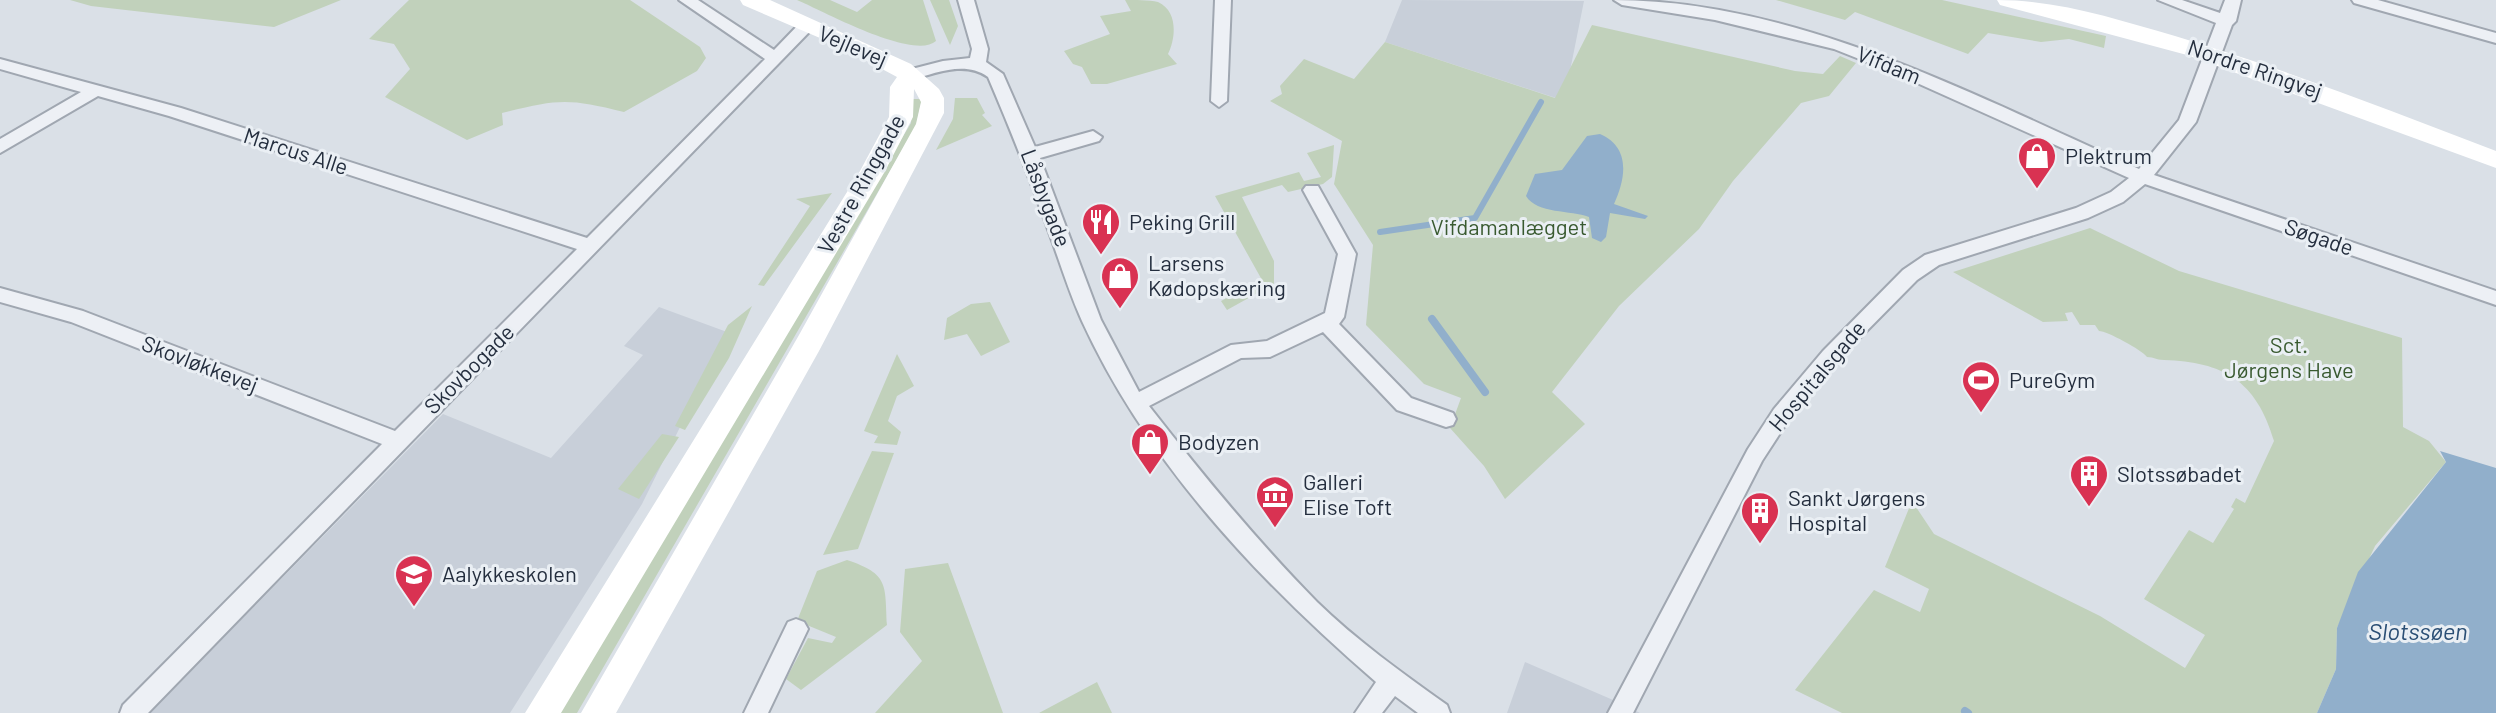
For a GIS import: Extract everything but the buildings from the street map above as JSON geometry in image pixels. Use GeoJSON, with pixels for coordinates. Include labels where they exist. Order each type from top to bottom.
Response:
{"type":"FeatureCollection","features":[{"type":"Feature","properties":{"kind":"main road","name":"Vejlevej"},"geometry":{"type":"LineString","coordinates":[[751,0],[893,63],[910,75]]}},
{"type":"Feature","properties":{"kind":"main road","name":"Nordre Ringvej"},"geometry":{"type":"LineString","coordinates":[[2008,0],[2140,31],[2215,54],[2496,160]]}},
{"type":"Feature","properties":{"kind":"main road","name":"Vestre Ringgade"},"geometry":{"type":"LineString","coordinates":[[542,713],[872,173],[901,117],[902,87],[910,75],[927,87],[932,96],[934,106],[928,124],[809,343],[598,713]]}},
{"type":"Feature","properties":{"kind":"street"},"geometry":{"type":"LineString","coordinates":[[687,0],[774,57]]}},
{"type":"Feature","properties":{"kind":"street"},"geometry":{"type":"LineString","coordinates":[[910,75],[965,62],[977,63],[980,49],[966,0]]}},
{"type":"Feature","properties":{"kind":"street"},"geometry":{"type":"LineString","coordinates":[[1219,101],[1223,0]]}},
{"type":"Feature","properties":{"kind":"street","name":"Vifdam"},"geometry":{"type":"LineString","coordinates":[[1622,0],[1778,28],[1839,45],[1913,74],[2142,177]]}},
{"type":"Feature","properties":{"kind":"street"},"geometry":{"type":"LineString","coordinates":[[2166,0],[2228,21]]}},
{"type":"Feature","properties":{"kind":"street","name":"Hospitalsgade"},"geometry":{"type":"LineString","coordinates":[[1620,713],[1769,431],[1858,326],[1910,275],[1932,260],[2057,223],[2117,197],[2142,177],[2187,122],[2228,21],[2233,0]]}},
{"type":"Feature","properties":{"kind":"street"},"geometry":{"type":"LineString","coordinates":[[2360,0],[2496,38]]}},
{"type":"Feature","properties":{"kind":"street","name":"Skovbogade"},"geometry":{"type":"LineString","coordinates":[[132,713],[807,26]]}},
{"type":"Feature","properties":{"kind":"street","name":"Låsbygade"},"geometry":{"type":"LineString","coordinates":[[977,63],[995,74],[1030,155],[1091,320],[1135,404],[1253,549],[1311,611],[1392,680],[1438,713]]}},
{"type":"Feature","properties":{"kind":"street","name":"Marcus Alle"},"geometry":{"type":"LineString","coordinates":[[0,64],[98,89],[590,246]]}},
{"type":"Feature","properties":{"kind":"street"},"geometry":{"type":"LineString","coordinates":[[0,147],[98,89]]}},
{"type":"Feature","properties":{"kind":"street"},"geometry":{"type":"LineString","coordinates":[[1030,155],[1093,137]]}},
{"type":"Feature","properties":{"kind":"street","name":"Søgade"},"geometry":{"type":"LineString","coordinates":[[2142,177],[2496,298]]}},
{"type":"Feature","properties":{"kind":"street"},"geometry":{"type":"LineString","coordinates":[[1135,404],[1238,350],[1270,349],[1334,317],[1347,254],[1312,190]]}},
{"type":"Feature","properties":{"kind":"street","name":"Skovløkkevej"},"geometry":{"type":"LineString","coordinates":[[0,295],[76,316],[397,441]]}},
{"type":"Feature","properties":{"kind":"street"},"geometry":{"type":"LineString","coordinates":[[1325,322],[1404,404],[1446,419]]}},
{"type":"Feature","properties":{"kind":"street"},"geometry":{"type":"LineString","coordinates":[[756,713],[796,629]]}},
{"type":"Feature","properties":{"kind":"street"},"geometry":{"type":"LineString","coordinates":[[1367,713],[1392,680]]}},
{"type":"Feature","properties":{"kind":"shaded area"},"geometry":{"type":"Polygon","coordinates":[[[1402,0],[1584,1],[1569,76],[1556,98],[1385,42],[1402,0]]]}},
{"type":"Feature","properties":{"kind":"shaded area","name":"Aalykkeskolen"},"geometry":{"type":"Polygon","coordinates":[[[659,307],[727,332],[642,504],[510,713],[150,713],[443,414],[551,458],[643,355],[624,346],[659,307]]]}},
{"type":"Feature","properties":{"kind":"shaded area"},"geometry":{"type":"Polygon","coordinates":[[[1525,662],[1627,706],[1640,713],[1507,713],[1525,662]]]}},
{"type":"Feature","properties":{"kind":"green space"},"geometry":{"type":"Polygon","coordinates":[[[70,0],[341,0],[274,27],[91,6],[70,0]]]}},
{"type":"Feature","properties":{"kind":"green space"},"geometry":{"type":"Polygon","coordinates":[[[409,0],[630,0],[700,47],[706,58],[697,71],[624,112],[576,102],[537,105],[502,113],[503,125],[467,140],[385,97],[410,69],[394,44],[369,39],[409,0]]]}},
{"type":"Feature","properties":{"kind":"green space"},"geometry":{"type":"Polygon","coordinates":[[[797,0],[830,0],[857,12],[872,0],[923,0],[936,41],[909,45],[889,40],[797,0]]]}},
{"type":"Feature","properties":{"kind":"green space"},"geometry":{"type":"Polygon","coordinates":[[[930,0],[949,0],[958,26],[950,45],[930,0]]]}},
{"type":"Feature","properties":{"kind":"green space"},"geometry":{"type":"Polygon","coordinates":[[[1125,0],[1158,2],[1169,12],[1174,33],[1168,54],[1177,64],[1107,84],[1091,84],[1082,67],[1073,64],[1064,51],[1110,34],[1100,16],[1131,11],[1125,0]]]}},
{"type":"Feature","properties":{"kind":"green space"},"geometry":{"type":"Polygon","coordinates":[[[1776,0],[1942,0],[2106,36],[2104,48],[2069,39],[2041,42],[1988,33],[1968,54],[1855,12],[1845,20],[1776,0]]]}},
{"type":"Feature","properties":{"kind":"green space","name":"Vifdamanlægget"},"geometry":{"type":"Polygon","coordinates":[[[1592,25],[1795,71],[1823,74],[1840,56],[1856,63],[1829,96],[1801,103],[1733,181],[1699,229],[1619,306],[1552,392],[1585,424],[1505,499],[1484,466],[1450,428],[1461,398],[1424,384],[1366,325],[1373,245],[1334,184],[1342,141],[1270,101],[1282,94],[1280,86],[1304,59],[1354,79],[1385,42],[1555,98],[1592,25]]]}},
{"type":"Feature","properties":{"kind":"green space"},"geometry":{"type":"Polygon","coordinates":[[[955,98],[977,98],[985,113],[982,115],[992,126],[936,150],[953,119],[955,98]]]}},
{"type":"Feature","properties":{"kind":"green space"},"geometry":{"type":"Polygon","coordinates":[[[913,99],[922,99],[916,126],[577,713],[559,713],[911,123],[913,99]]]}},
{"type":"Feature","properties":{"kind":"green space"},"geometry":{"type":"Polygon","coordinates":[[[1334,145],[1332,177],[1323,184],[1288,192],[1282,185],[1242,197],[1274,261],[1274,284],[1227,310],[1221,301],[1262,280],[1215,196],[1299,172],[1304,181],[1321,177],[1307,153],[1334,145]]]}},
{"type":"Feature","properties":{"kind":"green space"},"geometry":{"type":"Polygon","coordinates":[[[832,193],[764,286],[758,285],[810,206],[796,199],[832,193]]]}},
{"type":"Feature","properties":{"kind":"green space","name":"Sct. Jørgens Have"},"geometry":{"type":"Polygon","coordinates":[[[2090,228],[2179,271],[2402,338],[2403,427],[2429,441],[2446,462],[2375,546],[2337,628],[2336,669],[2317,713],[1842,713],[1795,690],[1874,590],[1920,612],[1929,589],[1885,567],[1912,501],[1934,534],[2100,616],[2185,668],[2205,635],[2144,599],[2189,530],[2213,543],[2234,509],[2231,507],[2236,498],[2245,503],[2274,441],[2258,403],[2247,389],[2220,370],[2147,357],[2124,341],[2099,331],[2095,325],[2080,325],[2072,312],[2065,313],[2068,321],[2043,322],[1953,272],[2090,228]]]}},
{"type":"Feature","properties":{"kind":"green space"},"geometry":{"type":"Polygon","coordinates":[[[990,302],[1010,342],[981,356],[967,334],[944,340],[947,318],[971,304],[990,302]]]}},
{"type":"Feature","properties":{"kind":"green space"},"geometry":{"type":"Polygon","coordinates":[[[752,306],[729,358],[685,430],[675,426],[728,325],[752,306]]]}},
{"type":"Feature","properties":{"kind":"green space"},"geometry":{"type":"Polygon","coordinates":[[[897,354],[914,386],[897,396],[888,421],[901,432],[897,445],[874,443],[878,436],[864,431],[897,354]]]}},
{"type":"Feature","properties":{"kind":"green space"},"geometry":{"type":"Polygon","coordinates":[[[662,434],[679,437],[639,499],[618,489],[662,434]]]}},
{"type":"Feature","properties":{"kind":"green space"},"geometry":{"type":"Polygon","coordinates":[[[872,451],[894,453],[858,549],[823,555],[872,451]]]}},
{"type":"Feature","properties":{"kind":"green space"},"geometry":{"type":"Polygon","coordinates":[[[847,560],[871,570],[882,582],[887,625],[801,690],[786,679],[808,638],[832,643],[836,637],[797,621],[817,571],[847,560]]]}},
{"type":"Feature","properties":{"kind":"green space"},"geometry":{"type":"Polygon","coordinates":[[[948,563],[1003,713],[875,713],[922,661],[900,632],[905,569],[948,563]]]}},
{"type":"Feature","properties":{"kind":"green space"},"geometry":{"type":"Polygon","coordinates":[[[1097,682],[1112,713],[1039,713],[1097,682]]]}},
{"type":"Feature","properties":{"kind":"water"},"geometry":{"type":"Polygon","coordinates":[[[1600,134],[1617,147],[1623,165],[1621,185],[1614,204],[1648,216],[1645,219],[1610,213],[1606,237],[1601,242],[1592,238],[1589,217],[1546,209],[1526,196],[1535,174],[1562,170],[1587,136],[1600,134]]]}},
{"type":"Feature","properties":{"kind":"water","name":"Slotssøen"},"geometry":{"type":"Polygon","coordinates":[[[2440,451],[2496,468],[2496,713],[2317,713],[2336,669],[2337,628],[2358,572],[2446,462],[2440,451]]]}},
{"type":"Feature","properties":{"kind":"waterway"},"geometry":{"type":"LineString","coordinates":[[1380,232],[1475,218],[1541,102]]}},
{"type":"Feature","properties":{"kind":"waterway"},"geometry":{"type":"LineString","coordinates":[[1432,319],[1485,392]]}},
{"type":"Feature","properties":{"kind":"place","name":"Plektrum"},"geometry":{"type":"Point","coordinates":[2037,190]}},
{"type":"Feature","properties":{"kind":"place","name":"Peking Grill"},"geometry":{"type":"Point","coordinates":[1101,256]}},
{"type":"Feature","properties":{"kind":"place","name":"Larsens Kødopskæring"},"geometry":{"type":"Point","coordinates":[1120,310]}},
{"type":"Feature","properties":{"kind":"place","name":"PureGym"},"geometry":{"type":"Point","coordinates":[1981,414]}},
{"type":"Feature","properties":{"kind":"place","name":"Bodyzen"},"geometry":{"type":"Point","coordinates":[1150,476]}},
{"type":"Feature","properties":{"kind":"place","name":"Slotssøbadet"},"geometry":{"type":"Point","coordinates":[2089,508]}},
{"type":"Feature","properties":{"kind":"place","name":"Galleri Elise Toft"},"geometry":{"type":"Point","coordinates":[1275,529]}},
{"type":"Feature","properties":{"kind":"place","name":"Sankt Jørgens Hospital"},"geometry":{"type":"Point","coordinates":[1760,545]}},
{"type":"Feature","properties":{"kind":"place","name":"Aalykkeskolen"},"geometry":{"type":"Point","coordinates":[414,608]}}]}
